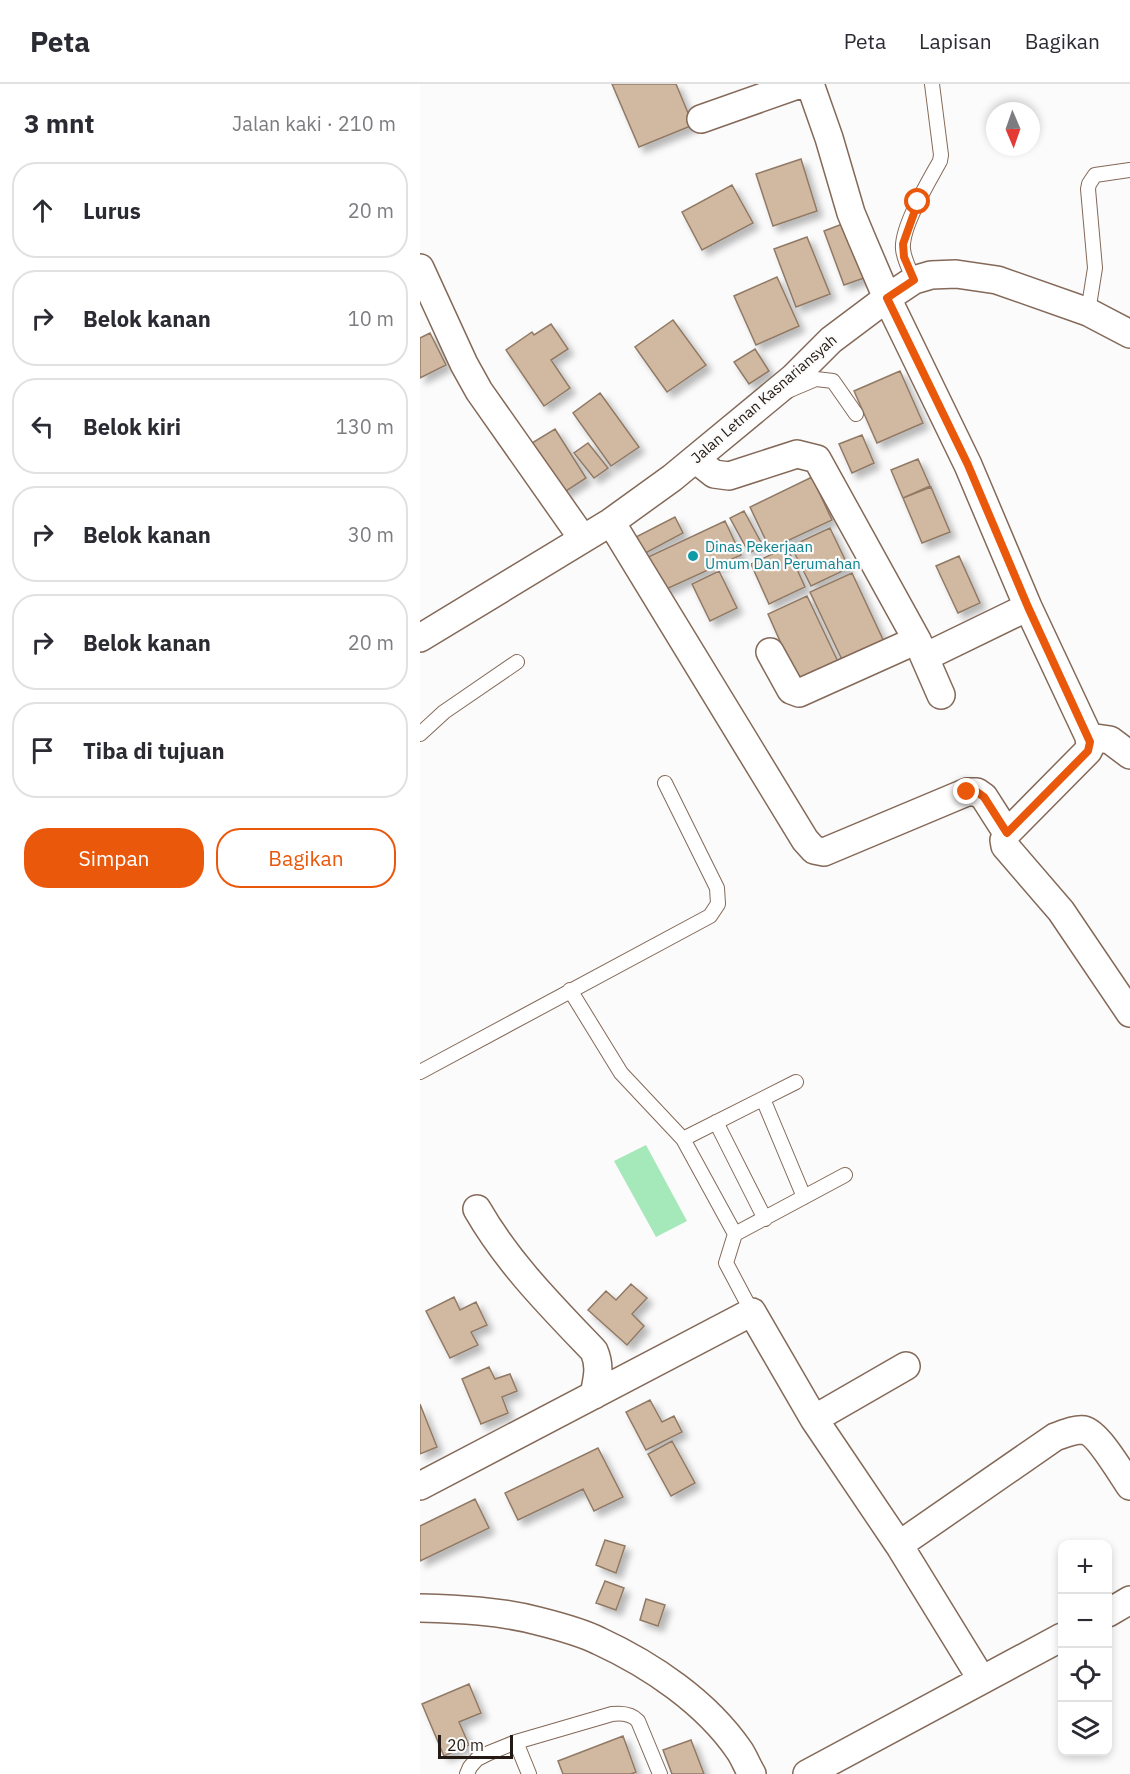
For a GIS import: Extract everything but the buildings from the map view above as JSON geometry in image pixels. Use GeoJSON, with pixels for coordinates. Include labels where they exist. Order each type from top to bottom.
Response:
{"type":"FeatureCollection","features":[{"type":"Feature","properties":{"kind":"street"},"geometry":{"type":"LineString","coordinates":[[701,119],[800,84]]}},
{"type":"Feature","properties":{"kind":"street"},"geometry":{"type":"LineString","coordinates":[[810,84],[851,213],[887,298],[968,465],[1028,607],[1089,737],[1088,751],[1007,833],[1004,840],[1005,846],[1061,911],[1130,1014]]}},
{"type":"Feature","properties":{"kind":"street"},"geometry":{"type":"LineString","coordinates":[[420,268],[464,364],[479,391],[583,539]]}},
{"type":"Feature","properties":{"kind":"street","name":"Jalan Letnan Kasnariansyah"},"geometry":{"type":"LineString","coordinates":[[420,638],[611,522],[672,478],[793,378],[831,340],[914,280],[943,274],[970,275],[997,280],[1089,312],[1130,334]]}},
{"type":"Feature","properties":{"kind":"street"},"geometry":{"type":"LineString","coordinates":[[695,459],[714,474],[729,477],[797,454],[817,459],[921,648],[941,694]]}},
{"type":"Feature","properties":{"kind":"street"},"geometry":{"type":"LineString","coordinates":[[611,522],[805,840],[814,850],[824,852],[967,792],[977,792],[984,797],[1007,833]]}},
{"type":"Feature","properties":{"kind":"street"},"geometry":{"type":"LineString","coordinates":[[770,652],[791,690],[799,693],[1028,607]]}},
{"type":"Feature","properties":{"kind":"street"},"geometry":{"type":"LineString","coordinates":[[1089,737],[1110,740],[1130,754]]}},
{"type":"Feature","properties":{"kind":"street"},"geometry":{"type":"LineString","coordinates":[[477,1209],[492,1235],[514,1265],[594,1351],[599,1370],[594,1395]]}},
{"type":"Feature","properties":{"kind":"street"},"geometry":{"type":"LineString","coordinates":[[420,1486],[752,1312],[814,1419],[899,1545],[982,1680]]}},
{"type":"Feature","properties":{"kind":"street"},"geometry":{"type":"LineString","coordinates":[[814,1419],[906,1366]]}},
{"type":"Feature","properties":{"kind":"street"},"geometry":{"type":"LineString","coordinates":[[899,1545],[1055,1437],[1068,1432],[1084,1430],[1095,1436],[1130,1486]]}},
{"type":"Feature","properties":{"kind":"street"},"geometry":{"type":"LineString","coordinates":[[1112,1609],[1130,1600]]}},
{"type":"Feature","properties":{"kind":"street"},"geometry":{"type":"LineString","coordinates":[[420,1608],[462,1609],[537,1621],[597,1640],[641,1663],[676,1686],[712,1719],[739,1750],[752,1774]]}},
{"type":"Feature","properties":{"kind":"street"},"geometry":{"type":"LineString","coordinates":[[807,1774],[1058,1639]]}},
{"type":"Feature","properties":{"kind":"lane"},"geometry":{"type":"LineString","coordinates":[[914,280],[904,257],[903,244],[913,214],[941,155],[932,84]]}},
{"type":"Feature","properties":{"kind":"lane"},"geometry":{"type":"LineString","coordinates":[[1089,312],[1095,267],[1089,184],[1095,176],[1130,170]]}},
{"type":"Feature","properties":{"kind":"lane"},"geometry":{"type":"LineString","coordinates":[[763,402],[816,379],[833,381],[856,414]]}},
{"type":"Feature","properties":{"kind":"lane"},"geometry":{"type":"LineString","coordinates":[[420,734],[444,712],[517,662]]}},
{"type":"Feature","properties":{"kind":"lane"},"geometry":{"type":"LineString","coordinates":[[420,1072],[710,916],[716,909],[717,888],[665,783]]}},
{"type":"Feature","properties":{"kind":"lane"},"geometry":{"type":"LineString","coordinates":[[570,990],[621,1073],[683,1139],[735,1234],[726,1263],[752,1312]]}},
{"type":"Feature","properties":{"kind":"lane"},"geometry":{"type":"LineString","coordinates":[[683,1139],[796,1082]]}},
{"type":"Feature","properties":{"kind":"lane"},"geometry":{"type":"LineString","coordinates":[[763,1099],[804,1197]]}},
{"type":"Feature","properties":{"kind":"lane"},"geometry":{"type":"LineString","coordinates":[[716,1122],[765,1219]]}},
{"type":"Feature","properties":{"kind":"lane"},"geometry":{"type":"LineString","coordinates":[[735,1234],[845,1175]]}},
{"type":"Feature","properties":{"kind":"lane"},"geometry":{"type":"LineString","coordinates":[[467,1774],[477,1759],[516,1742],[619,1713],[632,1716],[638,1721],[660,1774]]}},
{"type":"Feature","properties":{"kind":"lane"},"geometry":{"type":"LineString","coordinates":[[516,1742],[529,1774]]}},
{"type":"Feature","properties":{"kind":"green space"},"geometry":{"type":"Polygon","coordinates":[[[646,1145],[687,1221],[656,1237],[614,1161],[646,1145]]]}},
{"type":"Feature","properties":{"kind":"place","name":"Dinas Pekerjaan Umum Dan Perumahan"},"geometry":{"type":"Point","coordinates":[693,556]}},
{"type":"Feature","properties":{"kind":"route"},"geometry":{"type":"LineString","coordinates":[[918,202],[903,244],[904,257],[914,280],[887,298],[968,465],[1028,607],[1090,742],[1088,751],[1007,833],[984,797],[977,792],[967,792]]}}]}
